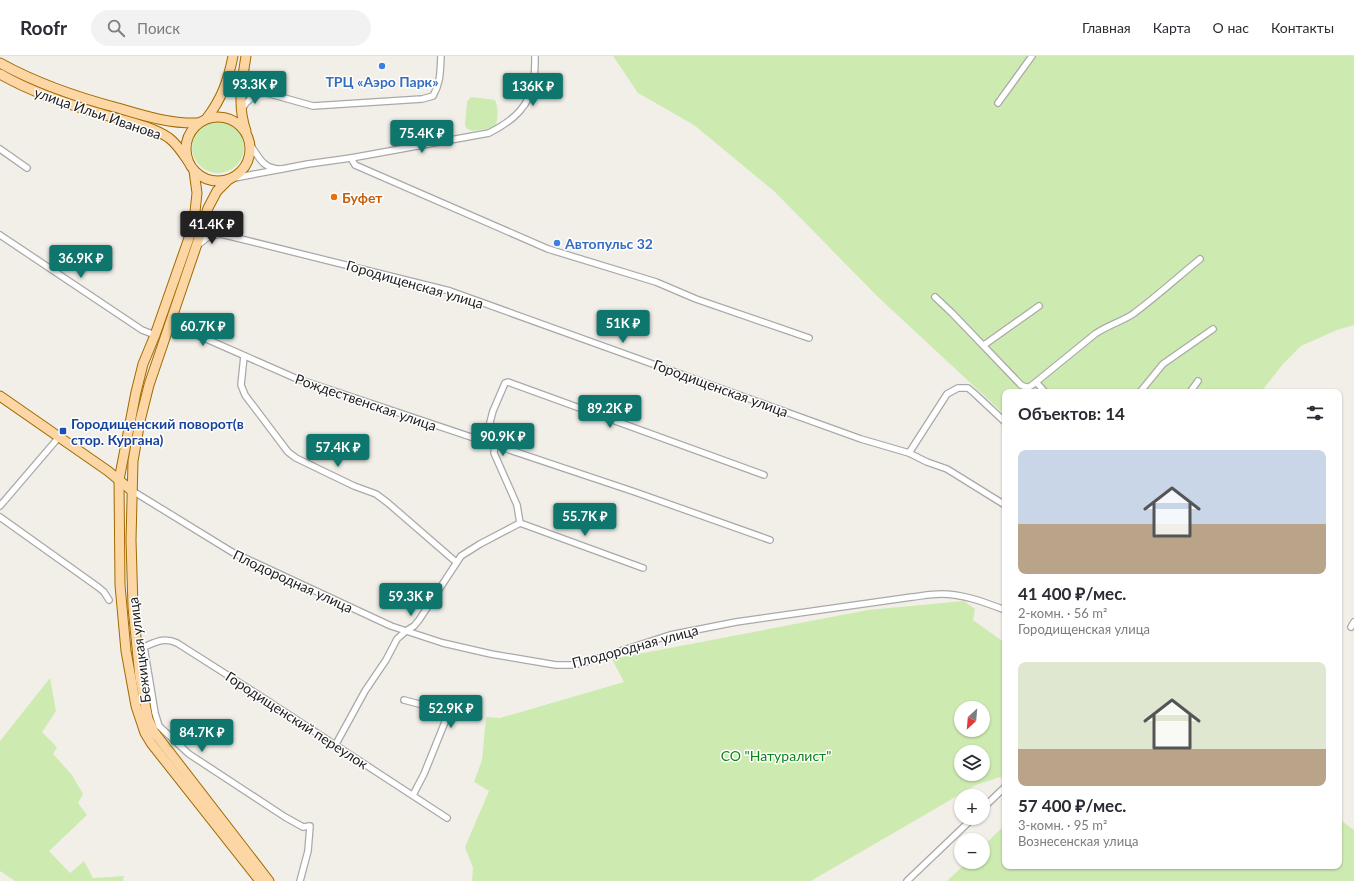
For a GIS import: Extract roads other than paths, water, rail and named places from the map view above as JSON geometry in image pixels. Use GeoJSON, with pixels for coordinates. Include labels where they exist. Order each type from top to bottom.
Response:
{"type":"FeatureCollection","features":[{"type":"Feature","properties":{"kind":"main road"},"geometry":{"type":"LineString","coordinates":[[233,56],[222,95],[203,120],[191,130],[187,140],[186,150],[188,161],[194,171],[202,177],[210,180],[220,181],[229,179],[239,174],[246,165],[250,155],[250,144],[241,111],[241,84],[246,56]]}},
{"type":"Feature","properties":{"kind":"main road","name":"улица Ильи Иванова"},"geometry":{"type":"LineString","coordinates":[[0,63],[34,81],[77,97],[154,119],[174,122],[203,120]]}},
{"type":"Feature","properties":{"kind":"main road","name":"улица Ильи Иванова"},"geometry":{"type":"LineString","coordinates":[[0,74],[25,87],[64,102],[152,129],[168,137],[178,146],[188,161]]}},
{"type":"Feature","properties":{"kind":"main road"},"geometry":{"type":"LineString","coordinates":[[203,120],[216,116],[225,117],[238,123],[247,134]]}},
{"type":"Feature","properties":{"kind":"main road","name":"Бежицкая улица"},"geometry":{"type":"LineString","coordinates":[[194,171],[197,193],[194,221],[155,335],[143,364],[118,480],[122,621],[129,670],[139,719],[151,743],[260,881]]}},
{"type":"Feature","properties":{"kind":"main road","name":"Бежицкая улица"},"geometry":{"type":"LineString","coordinates":[[229,179],[211,199],[197,246],[149,385],[140,421],[133,461],[131,490],[133,607],[140,678],[148,719],[154,732],[160,742],[269,881]]}},
{"type":"Feature","properties":{"kind":"main road"},"geometry":{"type":"LineString","coordinates":[[0,396],[131,490]]}},
{"type":"Feature","properties":{"kind":"street"},"geometry":{"type":"LineString","coordinates":[[243,76],[249,84],[263,92],[313,106],[428,98],[433,96],[440,82],[441,56]]}},
{"type":"Feature","properties":{"kind":"street"},"geometry":{"type":"LineString","coordinates":[[229,179],[489,133],[501,127],[518,114],[528,98],[534,77],[535,56]]}},
{"type":"Feature","properties":{"kind":"street"},"geometry":{"type":"LineString","coordinates":[[998,103],[1032,56]]}},
{"type":"Feature","properties":{"kind":"street"},"geometry":{"type":"LineString","coordinates":[[241,111],[248,100],[254,95],[263,92]]}},
{"type":"Feature","properties":{"kind":"street"},"geometry":{"type":"LineString","coordinates":[[250,144],[264,164],[270,168],[282,169]]}},
{"type":"Feature","properties":{"kind":"street"},"geometry":{"type":"LineString","coordinates":[[0,149],[27,168]]}},
{"type":"Feature","properties":{"kind":"street"},"geometry":{"type":"LineString","coordinates":[[351,158],[355,165],[548,249],[656,282],[696,299],[809,338]]}},
{"type":"Feature","properties":{"kind":"street"},"geometry":{"type":"LineString","coordinates":[[204,220],[207,226],[213,231],[221,234]]}},
{"type":"Feature","properties":{"kind":"street"},"geometry":{"type":"LineString","coordinates":[[197,246],[208,237],[221,234]]}},
{"type":"Feature","properties":{"kind":"street","name":"Городищенская улица"},"geometry":{"type":"LineString","coordinates":[[221,234],[450,291],[861,439],[909,453],[927,462],[947,469],[1002,503]]}},
{"type":"Feature","properties":{"kind":"street"},"geometry":{"type":"LineString","coordinates":[[0,235],[142,330],[155,335]]}},
{"type":"Feature","properties":{"kind":"street"},"geometry":{"type":"LineString","coordinates":[[935,297],[1021,385],[1026,388],[1030,387],[1105,327],[1120,322],[1133,314],[1200,259]]}},
{"type":"Feature","properties":{"kind":"street"},"geometry":{"type":"LineString","coordinates":[[984,346],[1038,306]]}},
{"type":"Feature","properties":{"kind":"street","name":"Рождественская улица"},"geometry":{"type":"LineString","coordinates":[[170,322],[294,378],[635,492],[770,540]]}},
{"type":"Feature","properties":{"kind":"street"},"geometry":{"type":"LineString","coordinates":[[1142,389],[1163,364],[1213,328]]}},
{"type":"Feature","properties":{"kind":"street"},"geometry":{"type":"LineString","coordinates":[[244,356],[241,385],[246,395],[288,452],[296,458],[348,483],[376,494],[456,562]]}},
{"type":"Feature","properties":{"kind":"street"},"geometry":{"type":"LineString","coordinates":[[1192,389],[1198,381]]}},
{"type":"Feature","properties":{"kind":"street"},"geometry":{"type":"LineString","coordinates":[[485,441],[499,394],[505,383],[508,382],[764,475]]}},
{"type":"Feature","properties":{"kind":"street"},"geometry":{"type":"LineString","coordinates":[[1036,382],[1042,389]]}},
{"type":"Feature","properties":{"kind":"street"},"geometry":{"type":"LineString","coordinates":[[909,453],[943,399],[947,394],[958,388],[968,388],[1002,419]]}},
{"type":"Feature","properties":{"kind":"street"},"geometry":{"type":"LineString","coordinates":[[0,506],[59,437]]}},
{"type":"Feature","properties":{"kind":"street"},"geometry":{"type":"LineString","coordinates":[[495,445],[494,453],[517,505],[520,523]]}},
{"type":"Feature","properties":{"kind":"street","name":"Плодородная улица"},"geometry":{"type":"LineString","coordinates":[[131,490],[232,552],[369,616],[406,631],[467,649],[556,665],[583,663],[670,635],[736,622],[912,597],[941,594],[961,596],[1002,609]]}},
{"type":"Feature","properties":{"kind":"street"},"geometry":{"type":"LineString","coordinates":[[0,517],[98,587],[104,592],[109,600]]}},
{"type":"Feature","properties":{"kind":"street"},"geometry":{"type":"LineString","coordinates":[[336,744],[365,691],[386,660],[397,639],[420,620],[461,556],[480,544],[520,523],[643,568]]}},
{"type":"Feature","properties":{"kind":"street","name":"Городищенский переулок"},"geometry":{"type":"LineString","coordinates":[[300,881],[308,851],[310,826],[303,827],[214,772],[189,754],[159,726],[154,712],[144,647],[165,639],[177,643],[336,744],[447,818]]}},
{"type":"Feature","properties":{"kind":"street"},"geometry":{"type":"LineString","coordinates":[[404,700],[448,712],[424,774],[413,796]]}},
{"type":"Feature","properties":{"kind":"street"},"geometry":{"type":"LineString","coordinates":[[990,801],[1002,790]]}},
{"type":"Feature","properties":{"kind":"street"},"geometry":{"type":"LineString","coordinates":[[907,881],[966,825]]}},
{"type":"Feature","properties":{"kind":"place","name":"ТРЦ «Аэро Парк»"},"geometry":{"type":"Point","coordinates":[382,66]}},
{"type":"Feature","properties":{"kind":"place","name":"Буфет"},"geometry":{"type":"Point","coordinates":[334,197]}},
{"type":"Feature","properties":{"kind":"place","name":"Автопульс 32"},"geometry":{"type":"Point","coordinates":[557,243]}},
{"type":"Feature","properties":{"kind":"place","name":"Городищенский поворот(в стор. Кургана)"},"geometry":{"type":"Point","coordinates":[63,431]}},
{"type":"Feature","properties":{"kind":"park label","name":"СО \"Натуралист\""},"geometry":{"type":"Point","coordinates":[776,755]}}]}
